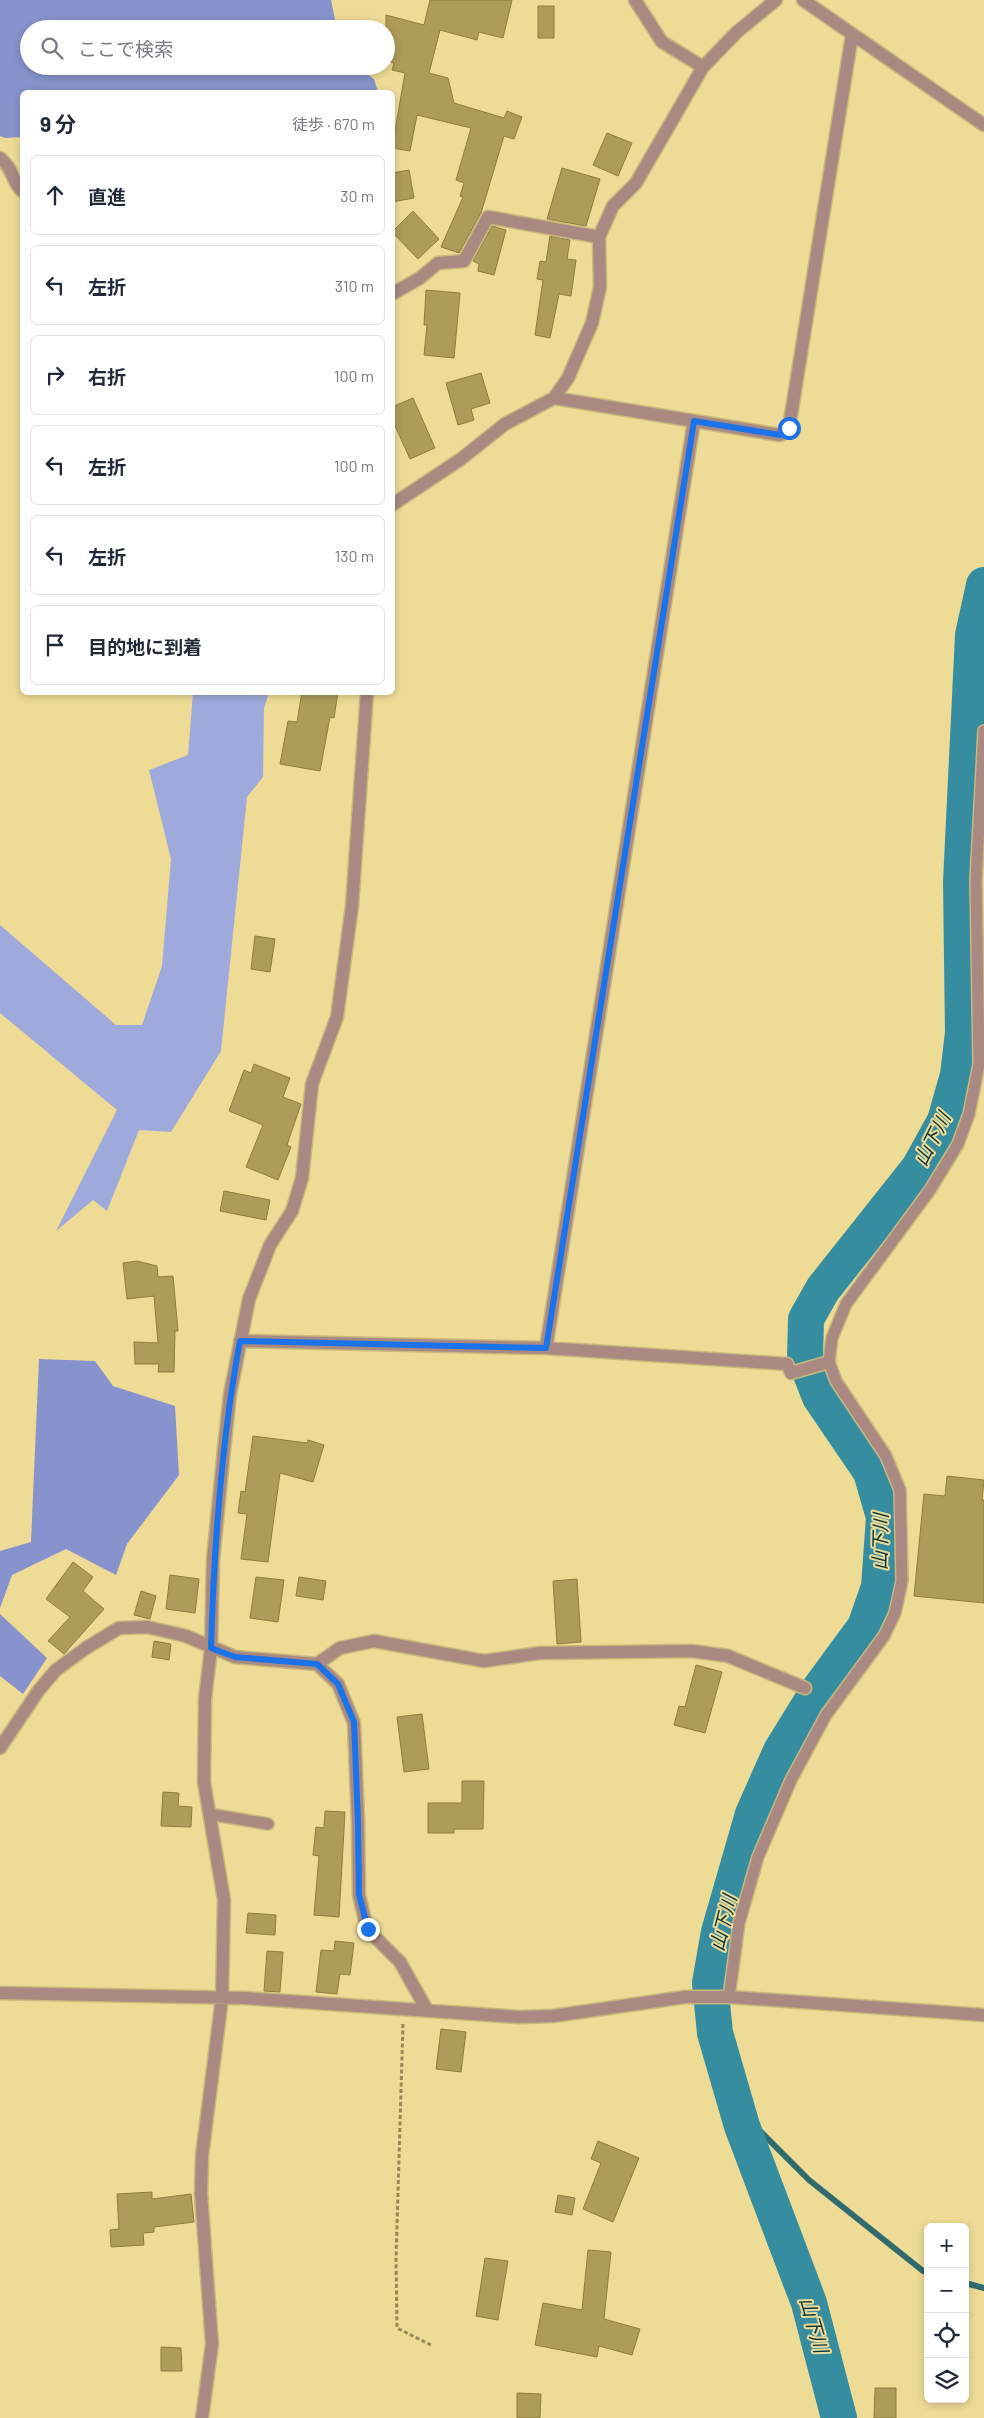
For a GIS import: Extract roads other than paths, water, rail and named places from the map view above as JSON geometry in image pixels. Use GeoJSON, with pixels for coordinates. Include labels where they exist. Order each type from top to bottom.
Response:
{"type":"FeatureCollection","features":[{"type":"Feature","properties":{"kind":"street"},"geometry":{"type":"LineString","coordinates":[[635,0],[662,42],[703,67]]}},
{"type":"Feature","properties":{"kind":"street"},"geometry":{"type":"LineString","coordinates":[[395,503],[461,459],[505,424],[554,398],[568,378],[592,323],[600,287],[599,237],[613,206],[636,183],[703,67],[737,32],[776,0]]}},
{"type":"Feature","properties":{"kind":"street"},"geometry":{"type":"LineString","coordinates":[[803,0],[984,125]]}},
{"type":"Feature","properties":{"kind":"street"},"geometry":{"type":"LineString","coordinates":[[554,398],[780,435],[789,428],[852,35]]}},
{"type":"Feature","properties":{"kind":"street"},"geometry":{"type":"LineString","coordinates":[[0,158],[10,167],[15,184],[20,189]]}},
{"type":"Feature","properties":{"kind":"street"},"geometry":{"type":"LineString","coordinates":[[395,292],[420,278],[438,263],[464,261],[488,217],[599,237]]}},
{"type":"Feature","properties":{"kind":"street"},"geometry":{"type":"LineString","coordinates":[[546,1348],[694,421]]}},
{"type":"Feature","properties":{"kind":"street"},"geometry":{"type":"LineString","coordinates":[[202,2418],[212,2344],[211,2316],[202,2237],[202,2156],[222,1998],[224,1900],[204,1782],[204,1699],[211,1648],[213,1560],[230,1394],[249,1299],[270,1245],[292,1211],[302,1178],[312,1084],[337,1018],[352,906],[367,695]]}},
{"type":"Feature","properties":{"kind":"street"},"geometry":{"type":"LineString","coordinates":[[240,1341],[546,1348],[787,1364],[791,1373],[826,1363]]}},
{"type":"Feature","properties":{"kind":"street"},"geometry":{"type":"LineString","coordinates":[[0,1748],[39,1690],[56,1670],[86,1648],[119,1628],[147,1627],[186,1636],[235,1657],[317,1664],[338,1684],[354,1722],[359,1895],[368,1929],[400,1962],[428,2010]]}},
{"type":"Feature","properties":{"kind":"street"},"geometry":{"type":"LineString","coordinates":[[317,1664],[340,1648],[374,1641],[484,1661],[540,1654],[692,1651],[728,1656],[805,1688]]}},
{"type":"Feature","properties":{"kind":"street"},"geometry":{"type":"LineString","coordinates":[[0,1993],[244,1998],[519,2017],[553,2016],[685,1997],[729,1997],[984,2015]]}},
{"type":"Feature","properties":{"kind":"lane"},"geometry":{"type":"LineString","coordinates":[[729,1997],[739,1923],[758,1857],[791,1780],[826,1715],[884,1636],[895,1613],[902,1581],[900,1490],[886,1456],[826,1363],[832,1338],[846,1304],[930,1190],[958,1144],[969,1114],[979,1064],[976,880],[984,732]]}},
{"type":"Feature","properties":{"kind":"lane"},"geometry":{"type":"LineString","coordinates":[[209,1814],[268,1824]]}},
{"type":"Feature","properties":{"kind":"waterway","name":"山下川"},"geometry":{"type":"LineString","coordinates":[[839,2418],[809,2303],[742,2126],[715,2033],[710,1983],[719,1932],[753,1814],[781,1751],[818,1691],[865,1627],[879,1587],[884,1517],[871,1472],[820,1397],[805,1359],[806,1319],[823,1289],[919,1168],[945,1121],[958,1075],[963,1033],[961,882],[973,635],[984,585]]}},
{"type":"Feature","properties":{"kind":"waterway"},"geometry":{"type":"LineString","coordinates":[[742,2126],[757,2128],[809,2180],[924,2271]]}},
{"type":"Feature","properties":{"kind":"waterway"},"geometry":{"type":"LineString","coordinates":[[969,2284],[984,2288]]}}]}
